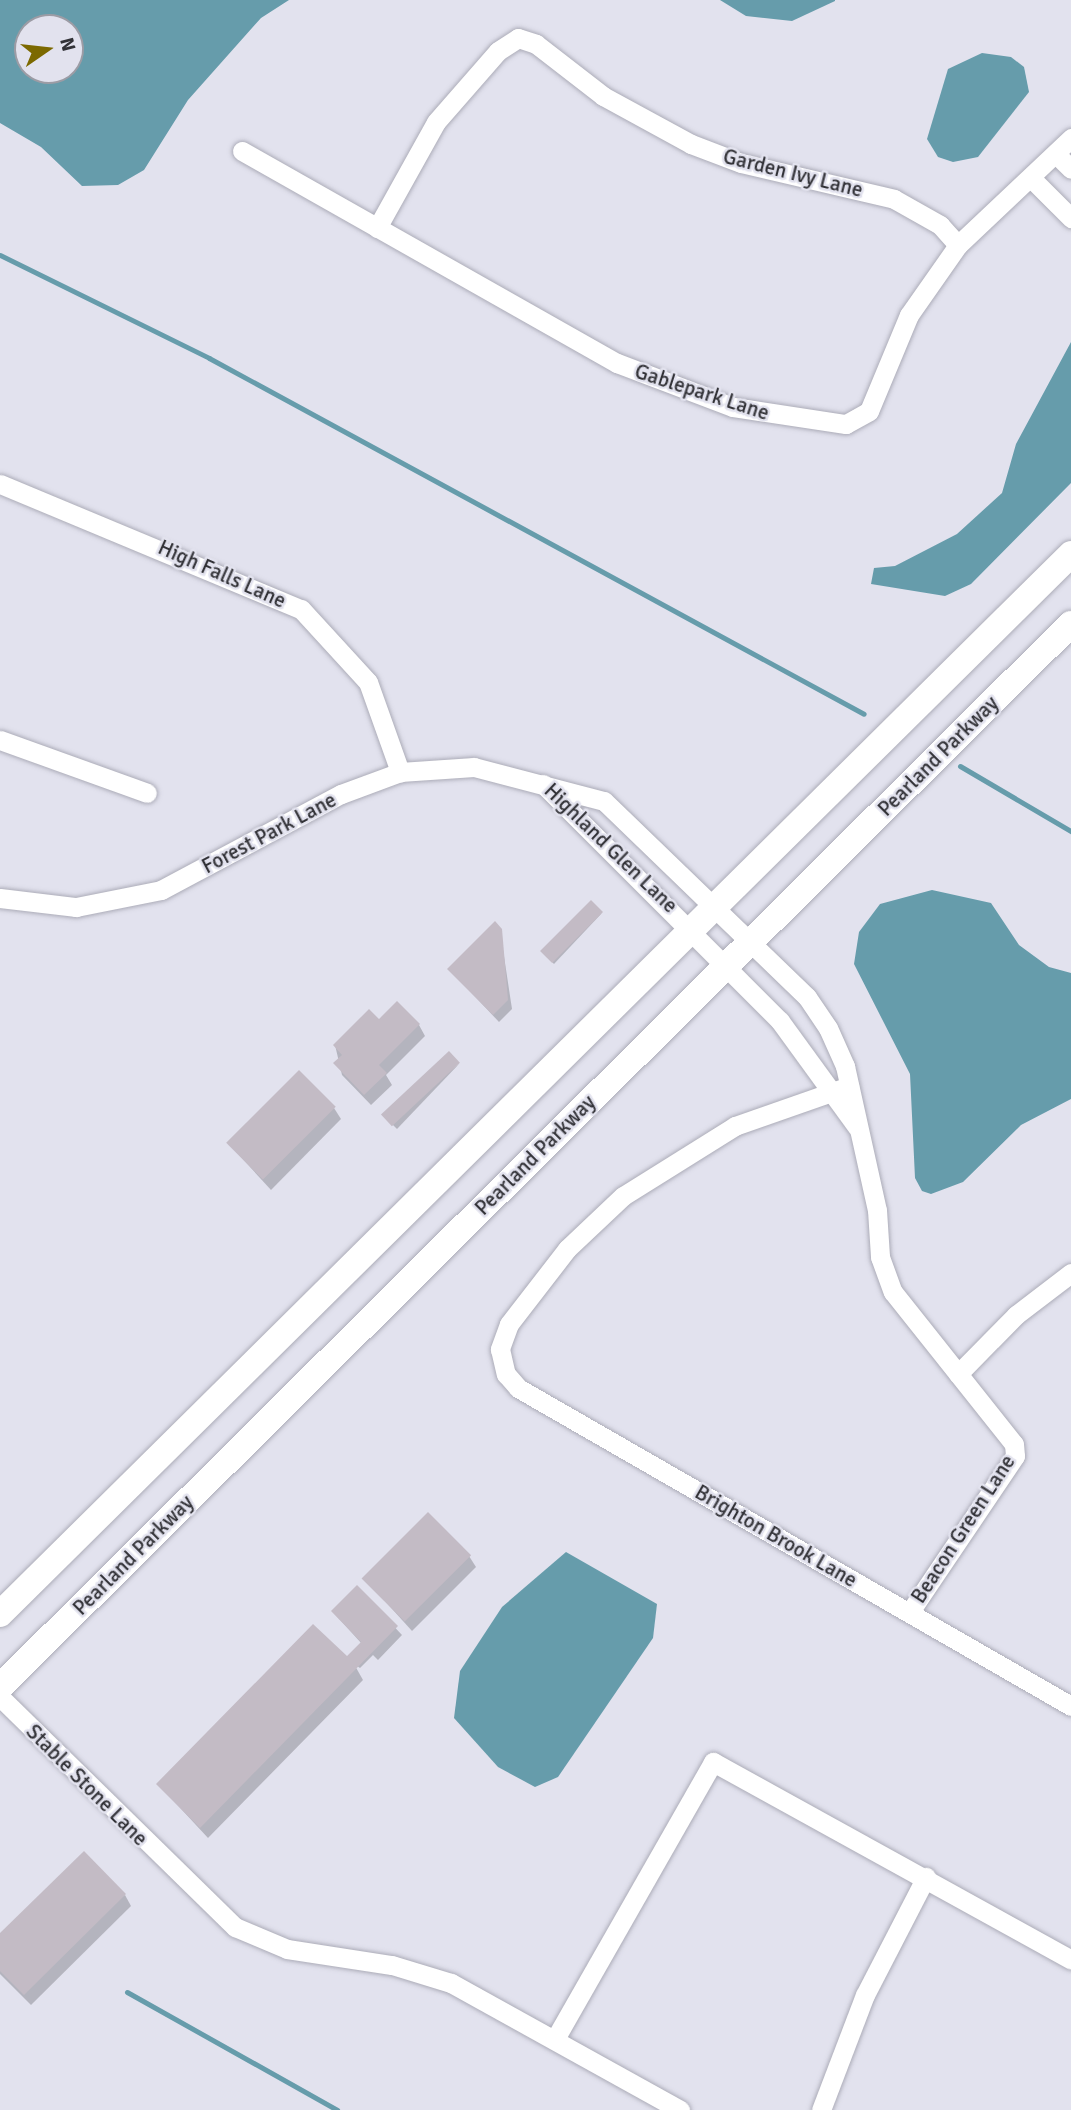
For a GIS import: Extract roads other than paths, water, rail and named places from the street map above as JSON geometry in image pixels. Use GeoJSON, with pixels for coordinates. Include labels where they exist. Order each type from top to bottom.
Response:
{"type":"FeatureCollection","features":[{"type":"Feature","properties":{"kind":"main road"},"geometry":{"type":"LineString","coordinates":[[0,1615],[714,904],[1071,554]]}},
{"type":"Feature","properties":{"kind":"main road","name":"Pearland Parkway"},"geometry":{"type":"LineString","coordinates":[[0,1687],[1071,624]]}},
{"type":"Feature","properties":{"kind":"street","name":"Garden Ivy Lane"},"geometry":{"type":"LineString","coordinates":[[377,228],[436,122],[498,51],[518,38],[536,44],[603,96],[691,144],[741,163],[894,199],[940,225],[958,245]]}},
{"type":"Feature","properties":{"kind":"street","name":"Gablepark Lane"},"geometry":{"type":"LineString","coordinates":[[242,151],[629,369],[733,407],[822,425],[846,424],[869,411],[909,315],[958,245],[1071,138]]}},
{"type":"Feature","properties":{"kind":"street"},"geometry":{"type":"LineString","coordinates":[[1056,154],[1071,169]]}},
{"type":"Feature","properties":{"kind":"street"},"geometry":{"type":"LineString","coordinates":[[1031,178],[1071,218]]}},
{"type":"Feature","properties":{"kind":"street","name":"High Falls Lane"},"geometry":{"type":"LineString","coordinates":[[0,484],[301,609],[368,682],[400,772]]}},
{"type":"Feature","properties":{"kind":"street"},"geometry":{"type":"LineString","coordinates":[[0,740],[147,793]]}},
{"type":"Feature","properties":{"kind":"street","name":"Forest Park Lane"},"geometry":{"type":"LineString","coordinates":[[0,898],[76,907],[161,890],[341,794],[400,772],[474,767],[539,781]]}},
{"type":"Feature","properties":{"kind":"street","name":"Highland Glen Lane"},"geometry":{"type":"LineString","coordinates":[[539,781],[604,801],[714,904],[807,997],[828,1028],[849,1086],[880,1257],[893,1292],[1014,1444]]}},
{"type":"Feature","properties":{"kind":"street","name":"Highland Glen Lane"},"geometry":{"type":"LineString","coordinates":[[539,781],[692,926],[780,1021],[859,1131]]}},
{"type":"Feature","properties":{"kind":"street"},"geometry":{"type":"LineString","coordinates":[[830,1093],[849,1086]]}},
{"type":"Feature","properties":{"kind":"street","name":"Brighton Brook Lane"},"geometry":{"type":"LineString","coordinates":[[830,1093],[735,1126],[623,1196],[538,1283],[500,1349],[506,1374],[518,1388],[1071,1706]]}},
{"type":"Feature","properties":{"kind":"street"},"geometry":{"type":"LineString","coordinates":[[958,1374],[1016,1315],[1071,1273]]}},
{"type":"Feature","properties":{"kind":"street","name":"Beacon Green Lane"},"geometry":{"type":"LineString","coordinates":[[909,1613],[1015,1456],[1014,1444]]}},
{"type":"Feature","properties":{"kind":"street","name":"Stable Stone Lane"},"geometry":{"type":"LineString","coordinates":[[0,1697],[175,1872],[235,1927],[287,1949],[392,1965],[451,1983],[680,2110]]}},
{"type":"Feature","properties":{"kind":"street"},"geometry":{"type":"LineString","coordinates":[[555,2039],[713,1762],[926,1877],[1071,1960]]}},
{"type":"Feature","properties":{"kind":"street"},"geometry":{"type":"LineString","coordinates":[[821,2110],[865,1995],[926,1877]]}},
{"type":"Feature","properties":{"kind":"water"},"geometry":{"type":"Polygon","coordinates":[[[0,0],[289,0],[261,18],[188,100],[144,170],[118,185],[82,186],[41,147],[0,123],[0,0]]]}},
{"type":"Feature","properties":{"kind":"water"},"geometry":{"type":"Polygon","coordinates":[[[720,0],[835,1],[792,21],[746,16],[720,0]]]}},
{"type":"Feature","properties":{"kind":"water"},"geometry":{"type":"Polygon","coordinates":[[[982,53],[1011,57],[1024,67],[1029,92],[978,157],[953,162],[938,157],[927,139],[948,69],[982,53]]]}},
{"type":"Feature","properties":{"kind":"water"},"geometry":{"type":"Polygon","coordinates":[[[1071,342],[1071,483],[971,584],[945,596],[871,584],[874,568],[895,566],[957,534],[1002,493],[1016,444],[1071,342]]]}},
{"type":"Feature","properties":{"kind":"water"},"geometry":{"type":"Polygon","coordinates":[[[932,890],[991,903],[1019,945],[1049,967],[1071,973],[1071,1099],[1021,1125],[963,1182],[931,1194],[922,1191],[915,1178],[910,1074],[854,964],[859,932],[880,904],[932,890]]]}},
{"type":"Feature","properties":{"kind":"water"},"geometry":{"type":"Polygon","coordinates":[[[566,1552],[657,1604],[653,1638],[558,1777],[535,1787],[498,1767],[454,1718],[460,1671],[502,1607],[566,1552]]]}},
{"type":"Feature","properties":{"kind":"waterway"},"geometry":{"type":"LineString","coordinates":[[0,255],[209,358],[864,714]]}},
{"type":"Feature","properties":{"kind":"waterway"},"geometry":{"type":"LineString","coordinates":[[960,766],[1071,831]]}},
{"type":"Feature","properties":{"kind":"waterway"},"geometry":{"type":"LineString","coordinates":[[127,1992],[337,2110]]}}]}
